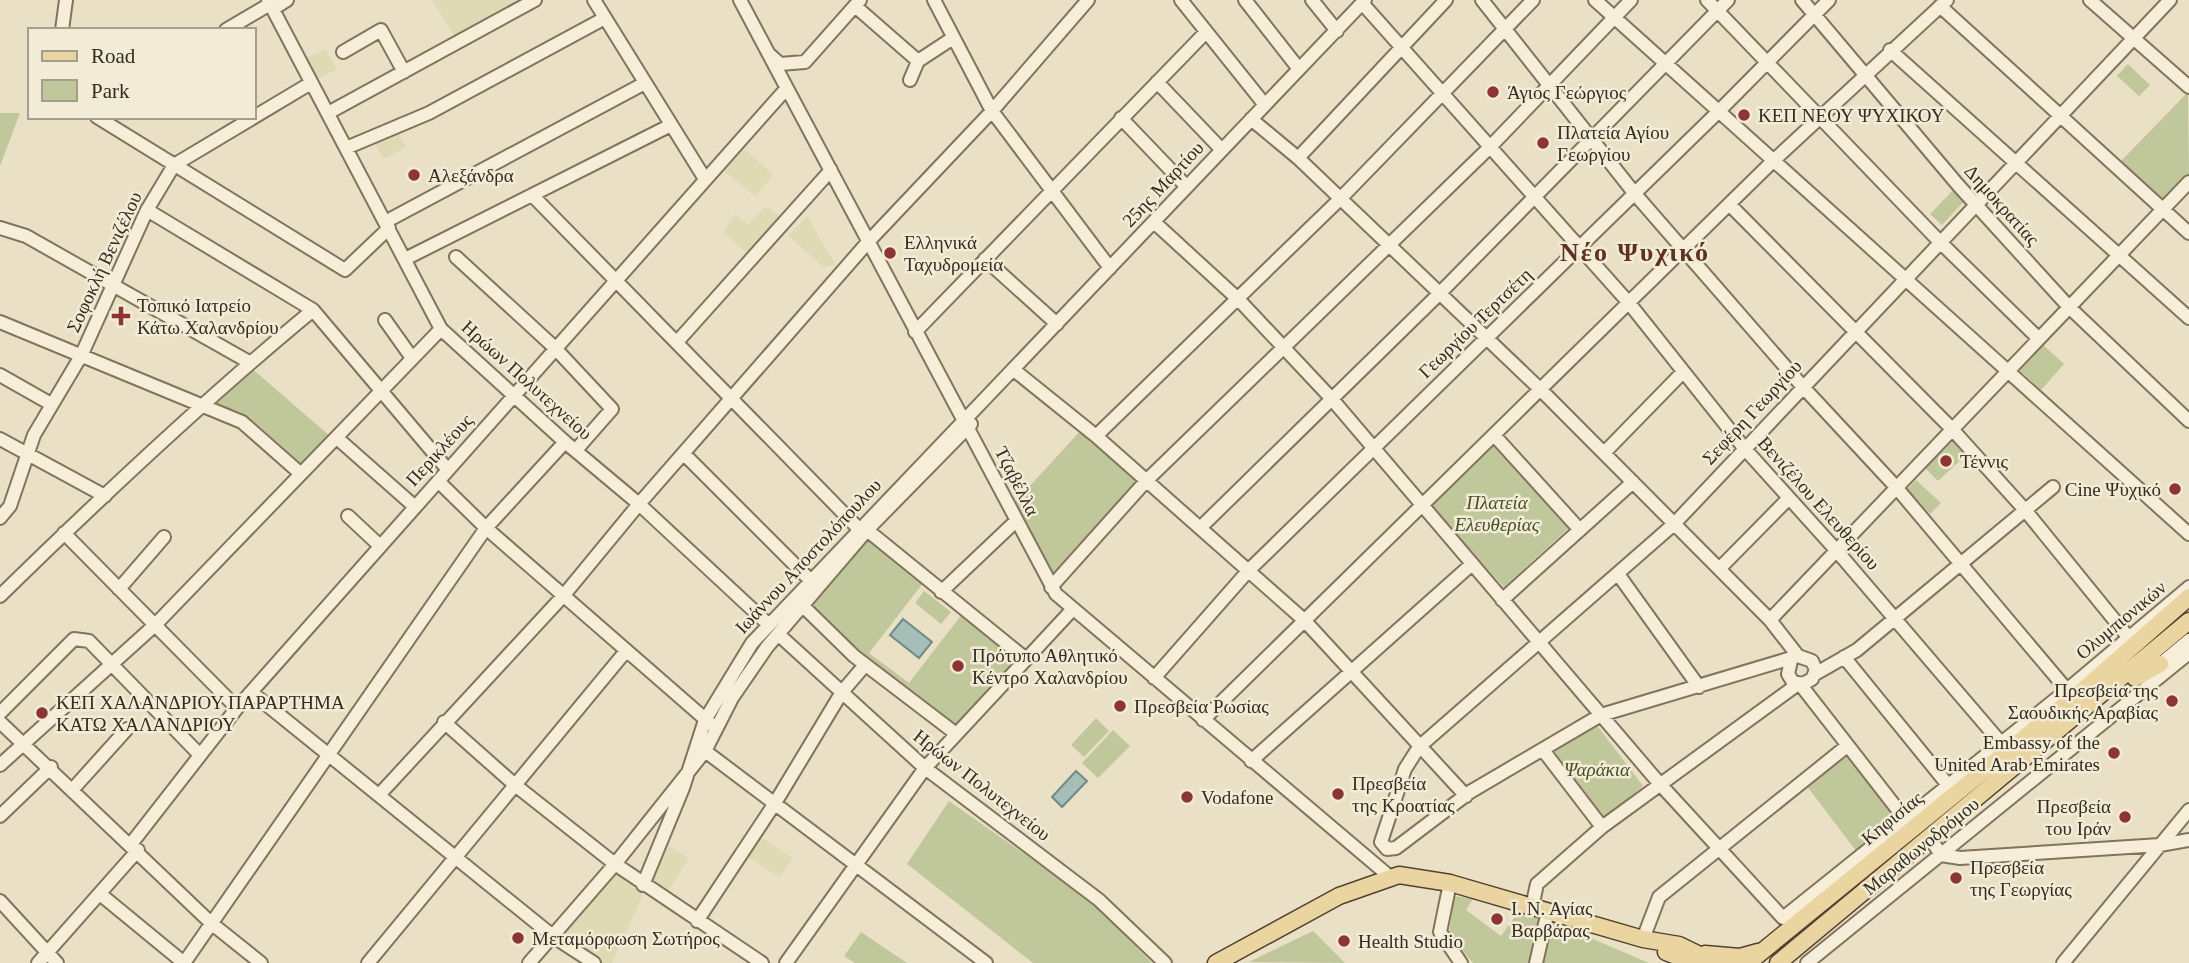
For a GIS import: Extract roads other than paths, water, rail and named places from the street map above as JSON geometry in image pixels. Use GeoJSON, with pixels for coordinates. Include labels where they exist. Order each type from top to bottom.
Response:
{"type":"FeatureCollection","features":[{"type":"Feature","properties":{"kind":"main road","name":"Κηφισίας"},"geometry":{"type":"LineString","coordinates":[[1748,963],[2021,740],[2189,597]]}},
{"type":"Feature","properties":{"kind":"main road","name":"Κηφισίας"},"geometry":{"type":"LineString","coordinates":[[1778,963],[2189,621]]}},
{"type":"Feature","properties":{"kind":"main road"},"geometry":{"type":"LineString","coordinates":[[2093,702],[2160,664]]}},
{"type":"Feature","properties":{"kind":"main road"},"geometry":{"type":"LineString","coordinates":[[2021,740],[2062,694]]}},
{"type":"Feature","properties":{"kind":"main road"},"geometry":{"type":"LineString","coordinates":[[1868,864],[1882,837]]}},
{"type":"Feature","properties":{"kind":"main road"},"geometry":{"type":"LineString","coordinates":[[1216,963],[1339,896],[1389,876],[1409,875],[1450,883],[1548,911],[1716,963]]}},
{"type":"Feature","properties":{"kind":"main road"},"geometry":{"type":"LineString","coordinates":[[1643,939],[1653,947],[1679,959],[1740,957],[1763,950]]}},
{"type":"Feature","properties":{"kind":"street"},"geometry":{"type":"LineString","coordinates":[[62,28],[66,0]]}},
{"type":"Feature","properties":{"kind":"street"},"geometry":{"type":"LineString","coordinates":[[229,28],[271,4],[287,0]]}},
{"type":"Feature","properties":{"kind":"street"},"geometry":{"type":"LineString","coordinates":[[328,113],[535,0]]}},
{"type":"Feature","properties":{"kind":"street"},"geometry":{"type":"LineString","coordinates":[[594,0],[705,179]]}},
{"type":"Feature","properties":{"kind":"street","name":"Τζαβέλλα"},"geometry":{"type":"LineString","coordinates":[[740,0],[1051,587],[1072,610],[1389,876]]}},
{"type":"Feature","properties":{"kind":"street"},"geometry":{"type":"LineString","coordinates":[[934,0],[992,111],[1110,268]]}},
{"type":"Feature","properties":{"kind":"street"},"geometry":{"type":"LineString","coordinates":[[379,795],[564,595],[639,504],[868,242],[992,111],[1088,0]]}},
{"type":"Feature","properties":{"kind":"street"},"geometry":{"type":"LineString","coordinates":[[1181,0],[1265,105]]}},
{"type":"Feature","properties":{"kind":"street"},"geometry":{"type":"LineString","coordinates":[[1245,0],[1299,69]]}},
{"type":"Feature","properties":{"kind":"street"},"geometry":{"type":"LineString","coordinates":[[1312,0],[1337,31]]}},
{"type":"Feature","properties":{"kind":"street"},"geometry":{"type":"LineString","coordinates":[[1298,158],[1400,46],[1446,0]]}},
{"type":"Feature","properties":{"kind":"street"},"geometry":{"type":"LineString","coordinates":[[1482,0],[1635,194],[1686,249],[1803,387],[1896,487],[2062,694]]}},
{"type":"Feature","properties":{"kind":"street"},"geometry":{"type":"LineString","coordinates":[[1096,436],[1341,198],[1533,0]]}},
{"type":"Feature","properties":{"kind":"street"},"geometry":{"type":"LineString","coordinates":[[1595,0],[1772,162],[2009,370],[2189,534]]}},
{"type":"Feature","properties":{"kind":"street"},"geometry":{"type":"LineString","coordinates":[[1051,587],[1146,481],[1490,146],[1631,0]]}},
{"type":"Feature","properties":{"kind":"street"},"geometry":{"type":"LineString","coordinates":[[1707,0],[1939,241],[2038,338]]}},
{"type":"Feature","properties":{"kind":"street"},"geometry":{"type":"LineString","coordinates":[[1200,528],[1440,293],[1728,0]]}},
{"type":"Feature","properties":{"kind":"street","name":"Δημοκρατίας"},"geometry":{"type":"LineString","coordinates":[[1802,0],[1866,72],[1975,204],[2069,307],[2189,421]]}},
{"type":"Feature","properties":{"kind":"street","name":"Γεωργίου Τερτσέτη"},"geometry":{"type":"LineString","coordinates":[[1154,678],[1249,570],[1718,113],[1829,0]]}},
{"type":"Feature","properties":{"kind":"street"},"geometry":{"type":"LineString","coordinates":[[2090,0],[2189,87]]}},
{"type":"Feature","properties":{"kind":"street","name":"Σεφέρη Γεωργίου"},"geometry":{"type":"LineString","coordinates":[[1466,796],[1405,842],[1387,849],[1381,838],[1405,769],[1419,747],[1674,524],[2170,0]]}},
{"type":"Feature","properties":{"kind":"street","name":"25ης Μαρτίου"},"geometry":{"type":"LineString","coordinates":[[966,423],[1363,2]]}},
{"type":"Feature","properties":{"kind":"street","name":"Βενιζέλου Ελευθερίου"},"geometry":{"type":"LineString","coordinates":[[1363,2],[1629,303],[1745,449],[1836,550],[2001,743]]}},
{"type":"Feature","properties":{"kind":"street"},"geometry":{"type":"LineString","coordinates":[[769,55],[780,64],[805,62],[857,3],[918,61]]}},
{"type":"Feature","properties":{"kind":"street"},"geometry":{"type":"LineString","coordinates":[[1203,719],[1772,162],[1866,72],[1944,3],[2058,116],[2189,233]]}},
{"type":"Feature","properties":{"kind":"street","name":"Ηρώων Πολυτεχνείου"},"geometry":{"type":"LineString","coordinates":[[271,4],[441,329],[570,446],[639,504],[768,624]]}},
{"type":"Feature","properties":{"kind":"street"},"geometry":{"type":"LineString","coordinates":[[346,148],[429,113],[605,18]]}},
{"type":"Feature","properties":{"kind":"street"},"geometry":{"type":"LineString","coordinates":[[343,52],[381,30],[404,72]]}},
{"type":"Feature","properties":{"kind":"street"},"geometry":{"type":"LineString","coordinates":[[915,332],[1206,32]]}},
{"type":"Feature","properties":{"kind":"street"},"geometry":{"type":"LineString","coordinates":[[910,80],[918,61],[953,38]]}},
{"type":"Feature","properties":{"kind":"street"},"geometry":{"type":"LineString","coordinates":[[1890,50],[2189,318]]}},
{"type":"Feature","properties":{"kind":"street"},"geometry":{"type":"LineString","coordinates":[[1157,82],[1222,149]]}},
{"type":"Feature","properties":{"kind":"street","name":"Σοφοκλή Βενιζέλου"},"geometry":{"type":"LineString","coordinates":[[256,116],[311,83]]}},
{"type":"Feature","properties":{"kind":"street"},"geometry":{"type":"LineString","coordinates":[[100,119],[345,270],[387,225],[645,83]]}},
{"type":"Feature","properties":{"kind":"street","name":"Περικλέους"},"geometry":{"type":"LineString","coordinates":[[38,963],[100,894],[237,708],[554,347],[786,89]]}},
{"type":"Feature","properties":{"kind":"street"},"geometry":{"type":"LineString","coordinates":[[1121,118],[1187,187]]}},
{"type":"Feature","properties":{"kind":"street"},"geometry":{"type":"LineString","coordinates":[[1251,118],[1341,198],[1541,390],[1770,620],[1799,659],[1815,665],[1815,674]]}},
{"type":"Feature","properties":{"kind":"street","name":"Σοφοκλή Βενιζέλου"},"geometry":{"type":"LineString","coordinates":[[0,518],[10,506],[26,453],[51,404],[81,356],[148,210],[174,165],[251,119]]}},
{"type":"Feature","properties":{"kind":"street"},"geometry":{"type":"LineString","coordinates":[[405,259],[671,125]]}},
{"type":"Feature","properties":{"kind":"street"},"geometry":{"type":"LineString","coordinates":[[677,342],[831,170]]}},
{"type":"Feature","properties":{"kind":"street"},"geometry":{"type":"LineString","coordinates":[[1770,620],[2189,182]]}},
{"type":"Feature","properties":{"kind":"street"},"geometry":{"type":"LineString","coordinates":[[532,195],[863,529],[1026,659]]}},
{"type":"Feature","properties":{"kind":"street"},"geometry":{"type":"LineString","coordinates":[[1730,205],[1856,329],[1952,429],[2025,510],[2129,638]]}},
{"type":"Feature","properties":{"kind":"street"},"geometry":{"type":"LineString","coordinates":[[148,210],[313,310],[448,470]]}},
{"type":"Feature","properties":{"kind":"street"},"geometry":{"type":"LineString","coordinates":[[1154,222],[1238,300],[1331,398],[1659,783],[1720,848]]}},
{"type":"Feature","properties":{"kind":"street"},"geometry":{"type":"LineString","coordinates":[[0,228],[26,236],[249,362]]}},
{"type":"Feature","properties":{"kind":"street"},"geometry":{"type":"LineString","coordinates":[[100,894],[184,963],[331,755],[486,527],[612,409],[554,347],[456,257]]}},
{"type":"Feature","properties":{"kind":"street"},"geometry":{"type":"LineString","coordinates":[[985,258],[1057,324]]}},
{"type":"Feature","properties":{"kind":"street"},"geometry":{"type":"LineString","coordinates":[[0,596],[249,362],[313,310]]}},
{"type":"Feature","properties":{"kind":"street"},"geometry":{"type":"LineString","coordinates":[[385,320],[412,358]]}},
{"type":"Feature","properties":{"kind":"street"},"geometry":{"type":"LineString","coordinates":[[0,322],[242,422],[301,474]]}},
{"type":"Feature","properties":{"kind":"street"},"geometry":{"type":"LineString","coordinates":[[0,765],[155,625],[441,329]]}},
{"type":"Feature","properties":{"kind":"street"},"geometry":{"type":"LineString","coordinates":[[1014,370],[1096,436],[1304,620],[1466,796],[1601,715],[1799,659],[1844,657]]}},
{"type":"Feature","properties":{"kind":"street"},"geometry":{"type":"LineString","coordinates":[[1604,453],[1683,372]]}},
{"type":"Feature","properties":{"kind":"street"},"geometry":{"type":"LineString","coordinates":[[0,375],[51,404]]}},
{"type":"Feature","properties":{"kind":"street","name":"Ιωάννου Αποστολόπουλου"},"geometry":{"type":"LineString","coordinates":[[687,773],[705,720],[727,680],[768,624],[966,423]]}},
{"type":"Feature","properties":{"kind":"street"},"geometry":{"type":"LineString","coordinates":[[1494,435],[1580,530]]}},
{"type":"Feature","properties":{"kind":"street"},"geometry":{"type":"LineString","coordinates":[[337,438],[414,506]]}},
{"type":"Feature","properties":{"kind":"street"},"geometry":{"type":"LineString","coordinates":[[0,439],[104,496]]}},
{"type":"Feature","properties":{"kind":"street"},"geometry":{"type":"LineString","coordinates":[[684,453],[811,581]]}},
{"type":"Feature","properties":{"kind":"street"},"geometry":{"type":"LineString","coordinates":[[438,481],[626,652],[717,729]]}},
{"type":"Feature","properties":{"kind":"street"},"geometry":{"type":"LineString","coordinates":[[1502,600],[1633,482]]}},
{"type":"Feature","properties":{"kind":"street"},"geometry":{"type":"LineString","coordinates":[[1531,907],[1537,884],[1602,827],[1659,783],[1799,684],[1808,683],[1815,674],[1857,650],[2053,487]]}},
{"type":"Feature","properties":{"kind":"street"},"geometry":{"type":"LineString","coordinates":[[1719,569],[1789,498]]}},
{"type":"Feature","properties":{"kind":"street"},"geometry":{"type":"LineString","coordinates":[[348,516],[380,545]]}},
{"type":"Feature","properties":{"kind":"street"},"geometry":{"type":"LineString","coordinates":[[941,592],[1016,521]]}},
{"type":"Feature","properties":{"kind":"street","name":"Ιωάννου Αποστολόπουλου"},"geometry":{"type":"LineString","coordinates":[[529,963],[615,864],[705,751],[737,691],[778,634],[804,607],[863,529]]}},
{"type":"Feature","properties":{"kind":"street"},"geometry":{"type":"LineString","coordinates":[[64,533],[237,708]]}},
{"type":"Feature","properties":{"kind":"street"},"geometry":{"type":"LineString","coordinates":[[119,589],[164,537]]}},
{"type":"Feature","properties":{"kind":"street"},"geometry":{"type":"LineString","coordinates":[[1251,761],[1349,670],[1472,564]]}},
{"type":"Feature","properties":{"kind":"street"},"geometry":{"type":"LineString","coordinates":[[1618,573],[1699,687]]}},
{"type":"Feature","properties":{"kind":"street","name":"Ολυμπιονικών"},"geometry":{"type":"LineString","coordinates":[[1720,848],[1783,918],[2062,694],[2189,587]]}},
{"type":"Feature","properties":{"kind":"street"},"geometry":{"type":"LineString","coordinates":[[804,607],[865,665],[955,733]]}},
{"type":"Feature","properties":{"kind":"street"},"geometry":{"type":"LineString","coordinates":[[786,963],[925,768],[1072,610]]}},
{"type":"Feature","properties":{"kind":"street","name":"Ηρώων Πολυτεχνείου"},"geometry":{"type":"LineString","coordinates":[[778,634],[925,768],[1099,900],[1165,963]]}},
{"type":"Feature","properties":{"kind":"street"},"geometry":{"type":"LineString","coordinates":[[0,713],[74,639],[89,641],[200,755]]}},
{"type":"Feature","properties":{"kind":"street"},"geometry":{"type":"LineString","coordinates":[[2160,664],[2189,640]]}},
{"type":"Feature","properties":{"kind":"street"},"geometry":{"type":"LineString","coordinates":[[369,963],[455,855],[626,652]]}},
{"type":"Feature","properties":{"kind":"street","name":"Μαραθωνοδρόμου"},"geometry":{"type":"LineString","coordinates":[[1807,963],[2189,653]]}},
{"type":"Feature","properties":{"kind":"street"},"geometry":{"type":"LineString","coordinates":[[1844,657],[1948,785]]}},
{"type":"Feature","properties":{"kind":"street"},"geometry":{"type":"LineString","coordinates":[[1799,659],[1788,674],[1799,684],[1905,818]]}},
{"type":"Feature","properties":{"kind":"street"},"geometry":{"type":"LineString","coordinates":[[697,921],[775,803],[842,692],[865,665]]}},
{"type":"Feature","properties":{"kind":"street"},"geometry":{"type":"LineString","coordinates":[[251,692],[554,937],[594,963]]}},
{"type":"Feature","properties":{"kind":"street"},"geometry":{"type":"LineString","coordinates":[[0,722],[135,847],[211,923],[261,963]]}},
{"type":"Feature","properties":{"kind":"street"},"geometry":{"type":"LineString","coordinates":[[444,722],[514,785],[643,886],[761,963]]}},
{"type":"Feature","properties":{"kind":"street"},"geometry":{"type":"LineString","coordinates":[[73,789],[127,729]]}},
{"type":"Feature","properties":{"kind":"street"},"geometry":{"type":"LineString","coordinates":[[1643,939],[1659,897],[1847,746]]}},
{"type":"Feature","properties":{"kind":"street"},"geometry":{"type":"LineString","coordinates":[[1543,750],[1602,827]]}},
{"type":"Feature","properties":{"kind":"street"},"geometry":{"type":"LineString","coordinates":[[705,751],[986,963]]}},
{"type":"Feature","properties":{"kind":"street"},"geometry":{"type":"LineString","coordinates":[[0,816],[51,767]]}},
{"type":"Feature","properties":{"kind":"street"},"geometry":{"type":"LineString","coordinates":[[643,886],[687,773]]}},
{"type":"Feature","properties":{"kind":"street"},"geometry":{"type":"LineString","coordinates":[[2063,963],[2189,810]]}},
{"type":"Feature","properties":{"kind":"street"},"geometry":{"type":"LineString","coordinates":[[1930,838],[1941,855],[1960,858],[2160,845],[2189,840]]}},
{"type":"Feature","properties":{"kind":"street"},"geometry":{"type":"LineString","coordinates":[[1450,883],[1440,932],[1455,961]]}},
{"type":"Feature","properties":{"kind":"street"},"geometry":{"type":"LineString","coordinates":[[0,901],[57,963]]}},
{"type":"Feature","properties":{"kind":"street"},"geometry":{"type":"LineString","coordinates":[[1536,963],[1548,911]]}},
{"type":"Feature","properties":{"kind":"water"},"geometry":{"type":"Polygon","coordinates":[[[903,619],[932,642],[919,658],[890,635],[903,619]]]}},
{"type":"Feature","properties":{"kind":"water"},"geometry":{"type":"Polygon","coordinates":[[[1076,771],[1087,781],[1062,807],[1052,797],[1076,771]]]}},
{"type":"Feature","properties":{"kind":"place","name":"Άγιος Γεώργιος"},"geometry":{"type":"Point","coordinates":[1493,92]}},
{"type":"Feature","properties":{"kind":"place","name":"ΚΕΠ ΝΕΟΥ ΨΥΧΙΚΟΥ"},"geometry":{"type":"Point","coordinates":[1744,115]}},
{"type":"Feature","properties":{"kind":"place","name":"Πλατεία Αγίου Γεωργίου"},"geometry":{"type":"Point","coordinates":[1543,143]}},
{"type":"Feature","properties":{"kind":"place","name":"Αλεξάνδρα"},"geometry":{"type":"Point","coordinates":[414,175]}},
{"type":"Feature","properties":{"kind":"place","name":"Ελληνικά Ταχυδρομεία"},"geometry":{"type":"Point","coordinates":[890,253]}},
{"type":"Feature","properties":{"kind":"place","name":"Τοπικό Ιατρείο Κάτω Χαλανδρίου"},"geometry":{"type":"Point","coordinates":[121,316]}},
{"type":"Feature","properties":{"kind":"place","name":"Τέννις"},"geometry":{"type":"Point","coordinates":[1946,461]}},
{"type":"Feature","properties":{"kind":"place","name":"Cine Ψυχικό"},"geometry":{"type":"Point","coordinates":[2175,489]}},
{"type":"Feature","properties":{"kind":"place","name":"Πρότυπο Αθλητικό Κέντρο Χαλανδρίου"},"geometry":{"type":"Point","coordinates":[958,666]}},
{"type":"Feature","properties":{"kind":"place","name":"Πρεσβεία της Σαουδικής Αραβίας"},"geometry":{"type":"Point","coordinates":[2172,701]}},
{"type":"Feature","properties":{"kind":"place","name":"Πρεσβεία Ρωσίας"},"geometry":{"type":"Point","coordinates":[1120,706]}},
{"type":"Feature","properties":{"kind":"place","name":"ΚΕΠ ΧΑΛΑΝΔΡΙΟΥ ΠΑΡΑΡΤΗΜΑ ΚΑΤΩ ΧΑΛΑΝΔΡΙΟΥ"},"geometry":{"type":"Point","coordinates":[42,713]}},
{"type":"Feature","properties":{"kind":"place","name":"Embassy of the United Arab Emirates"},"geometry":{"type":"Point","coordinates":[2114,753]}},
{"type":"Feature","properties":{"kind":"place","name":"Πρεσβεία της Κροατίας"},"geometry":{"type":"Point","coordinates":[1338,794]}},
{"type":"Feature","properties":{"kind":"place","name":"Vodafone"},"geometry":{"type":"Point","coordinates":[1187,797]}},
{"type":"Feature","properties":{"kind":"place","name":"Πρεσβεία του Ιράν"},"geometry":{"type":"Point","coordinates":[2125,817]}},
{"type":"Feature","properties":{"kind":"place","name":"Πρεσβεία της Γεωργίας"},"geometry":{"type":"Point","coordinates":[1956,878]}},
{"type":"Feature","properties":{"kind":"place","name":"Ι. Ν. Αγίας Βαρβάρας"},"geometry":{"type":"Point","coordinates":[1497,919]}},
{"type":"Feature","properties":{"kind":"place","name":"Μεταμόρφωση Σωτήρος"},"geometry":{"type":"Point","coordinates":[518,938]}},
{"type":"Feature","properties":{"kind":"place","name":"Health Studio"},"geometry":{"type":"Point","coordinates":[1344,941]}},
{"type":"Feature","properties":{"kind":"district","name":"Νέο Ψυχικό"},"geometry":{"type":"Point","coordinates":[1635,252]}},
{"type":"Feature","properties":{"kind":"park label","name":"Πλατεία Ελευθερίας"},"geometry":{"type":"Point","coordinates":[1497,513]}},
{"type":"Feature","properties":{"kind":"park label","name":"Ψαράκια"},"geometry":{"type":"Point","coordinates":[1597,769]}}]}
